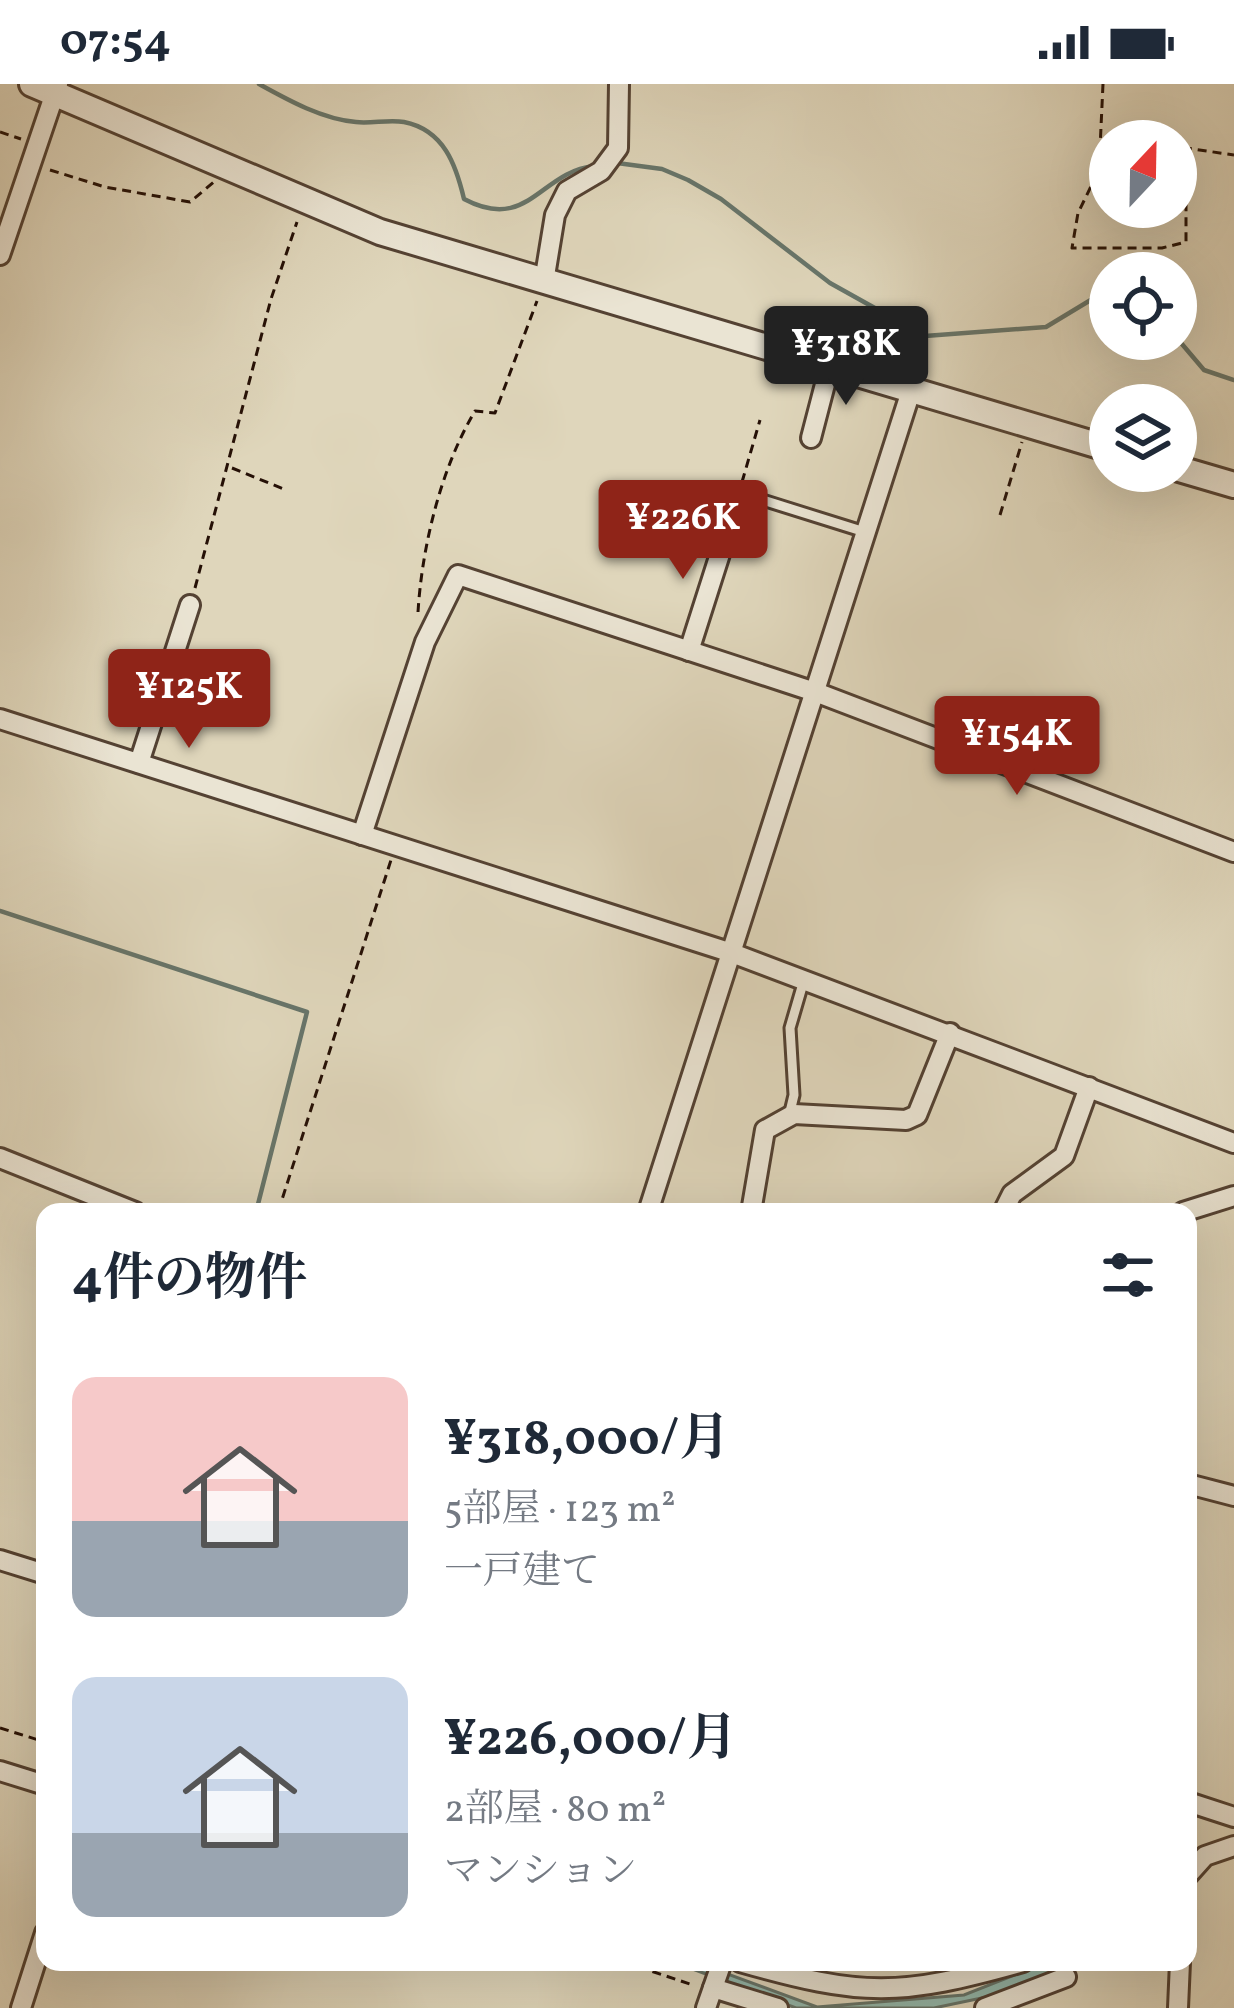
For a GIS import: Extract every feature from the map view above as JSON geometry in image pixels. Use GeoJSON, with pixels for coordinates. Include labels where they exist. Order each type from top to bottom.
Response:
{"type":"FeatureCollection","features":[{"type":"Feature","properties":{"kind":"street"},"geometry":{"type":"LineString","coordinates":[[544,282],[555,215],[567,191],[601,172],[619,148],[619,84]]}},
{"type":"Feature","properties":{"kind":"street"},"geometry":{"type":"LineString","coordinates":[[0,255],[34,155],[48,88],[303,203],[544,282],[1089,443]]}},
{"type":"Feature","properties":{"kind":"street"},"geometry":{"type":"LineString","coordinates":[[811,438],[830,365]]}},
{"type":"Feature","properties":{"kind":"street"},"geometry":{"type":"LineString","coordinates":[[651,1203],[911,391]]}},
{"type":"Feature","properties":{"kind":"street"},"geometry":{"type":"LineString","coordinates":[[1197,474],[1234,485]]}},
{"type":"Feature","properties":{"kind":"street"},"geometry":{"type":"LineString","coordinates":[[673,514],[725,531],[689,651]]}},
{"type":"Feature","properties":{"kind":"street"},"geometry":{"type":"LineString","coordinates":[[362,835],[422,652],[458,575],[818,693],[1234,852]]}},
{"type":"Feature","properties":{"kind":"street"},"geometry":{"type":"LineString","coordinates":[[139,763],[190,605]]}},
{"type":"Feature","properties":{"kind":"street"},"geometry":{"type":"LineString","coordinates":[[0,719],[732,953],[1234,1143]]}},
{"type":"Feature","properties":{"kind":"street"},"geometry":{"type":"LineString","coordinates":[[753,1203],[765,1130],[789,1116],[907,1120],[917,1115],[950,1034]]}},
{"type":"Feature","properties":{"kind":"street"},"geometry":{"type":"LineString","coordinates":[[1007,1203],[1012,1193],[1064,1156],[1089,1088]]}},
{"type":"Feature","properties":{"kind":"street"},"geometry":{"type":"LineString","coordinates":[[0,1159],[112,1203]]}},
{"type":"Feature","properties":{"kind":"street"},"geometry":{"type":"LineString","coordinates":[[1197,1208],[1234,1196]]}},
{"type":"Feature","properties":{"kind":"street"},"geometry":{"type":"LineString","coordinates":[[1197,1486],[1234,1496]]}},
{"type":"Feature","properties":{"kind":"street"},"geometry":{"type":"LineString","coordinates":[[0,1560],[36,1571]]}},
{"type":"Feature","properties":{"kind":"street"},"geometry":{"type":"LineString","coordinates":[[0,1772],[36,1782]]}},
{"type":"Feature","properties":{"kind":"street"},"geometry":{"type":"LineString","coordinates":[[1197,1805],[1234,1817]]}},
{"type":"Feature","properties":{"kind":"street"},"geometry":{"type":"LineString","coordinates":[[1197,1864],[1204,1856],[1234,1846]]}},
{"type":"Feature","properties":{"kind":"street"},"geometry":{"type":"LineString","coordinates":[[21,2008],[36,1962]]}},
{"type":"Feature","properties":{"kind":"street"},"geometry":{"type":"LineString","coordinates":[[772,1971],[823,1985],[884,1992],[942,1985],[991,1971]]}},
{"type":"Feature","properties":{"kind":"street"},"geometry":{"type":"LineString","coordinates":[[1178,2008],[1180,1971]]}},
{"type":"Feature","properties":{"kind":"street"},"geometry":{"type":"LineString","coordinates":[[985,2008],[1066,1977]]}},
{"type":"Feature","properties":{"kind":"street"},"geometry":{"type":"LineString","coordinates":[[710,1996],[778,2008]]}},
{"type":"Feature","properties":{"kind":"lane"},"geometry":{"type":"LineString","coordinates":[[725,531],[739,492],[868,533]]}},
{"type":"Feature","properties":{"kind":"lane"},"geometry":{"type":"LineString","coordinates":[[789,1116],[794,1095],[790,1028],[804,978]]}},
{"type":"Feature","properties":{"kind":"path"},"geometry":{"type":"LineString","coordinates":[[1102,84],[1099,170],[1078,213],[1072,248],[1162,248],[1186,242],[1186,148],[1234,155]]}},
{"type":"Feature","properties":{"kind":"path"},"geometry":{"type":"LineString","coordinates":[[0,132],[34,155],[105,188],[190,202],[229,171]]}},
{"type":"Feature","properties":{"kind":"path"},"geometry":{"type":"LineString","coordinates":[[190,605],[231,468],[271,299],[303,203]]}},
{"type":"Feature","properties":{"kind":"path"},"geometry":{"type":"LineString","coordinates":[[422,652],[417,646],[421,561],[456,453],[475,411],[495,413],[544,282]]}},
{"type":"Feature","properties":{"kind":"path"},"geometry":{"type":"LineString","coordinates":[[739,492],[760,420]]}},
{"type":"Feature","properties":{"kind":"path"},"geometry":{"type":"LineString","coordinates":[[1000,515],[1028,427]]}},
{"type":"Feature","properties":{"kind":"path"},"geometry":{"type":"LineString","coordinates":[[231,468],[286,490]]}},
{"type":"Feature","properties":{"kind":"path"},"geometry":{"type":"LineString","coordinates":[[281,1203],[395,846]]}},
{"type":"Feature","properties":{"kind":"path"},"geometry":{"type":"LineString","coordinates":[[0,1728],[36,1739]]}},
{"type":"Feature","properties":{"kind":"path"},"geometry":{"type":"LineString","coordinates":[[647,1971],[710,1996]]}},
{"type":"Feature","properties":{"kind":"water"},"geometry":{"type":"Polygon","coordinates":[[[698,1971],[719,1971],[817,2007],[964,1995],[1024,1971],[1063,1971],[996,1995],[934,2008],[796,2008],[698,1971]]]}},
{"type":"Feature","properties":{"kind":"waterway"},"geometry":{"type":"LineString","coordinates":[[259,84],[331,117],[418,126],[446,151],[464,199],[486,208],[519,205],[560,178],[594,166]]}},
{"type":"Feature","properties":{"kind":"waterway"},"geometry":{"type":"LineString","coordinates":[[617,163],[662,169],[688,180],[721,199],[830,283],[925,336],[1046,327],[1089,301]]}},
{"type":"Feature","properties":{"kind":"waterway"},"geometry":{"type":"LineString","coordinates":[[1196,360],[1204,370],[1234,380]]}},
{"type":"Feature","properties":{"kind":"waterway"},"geometry":{"type":"LineString","coordinates":[[0,911],[307,1012],[258,1203]]}}]}
